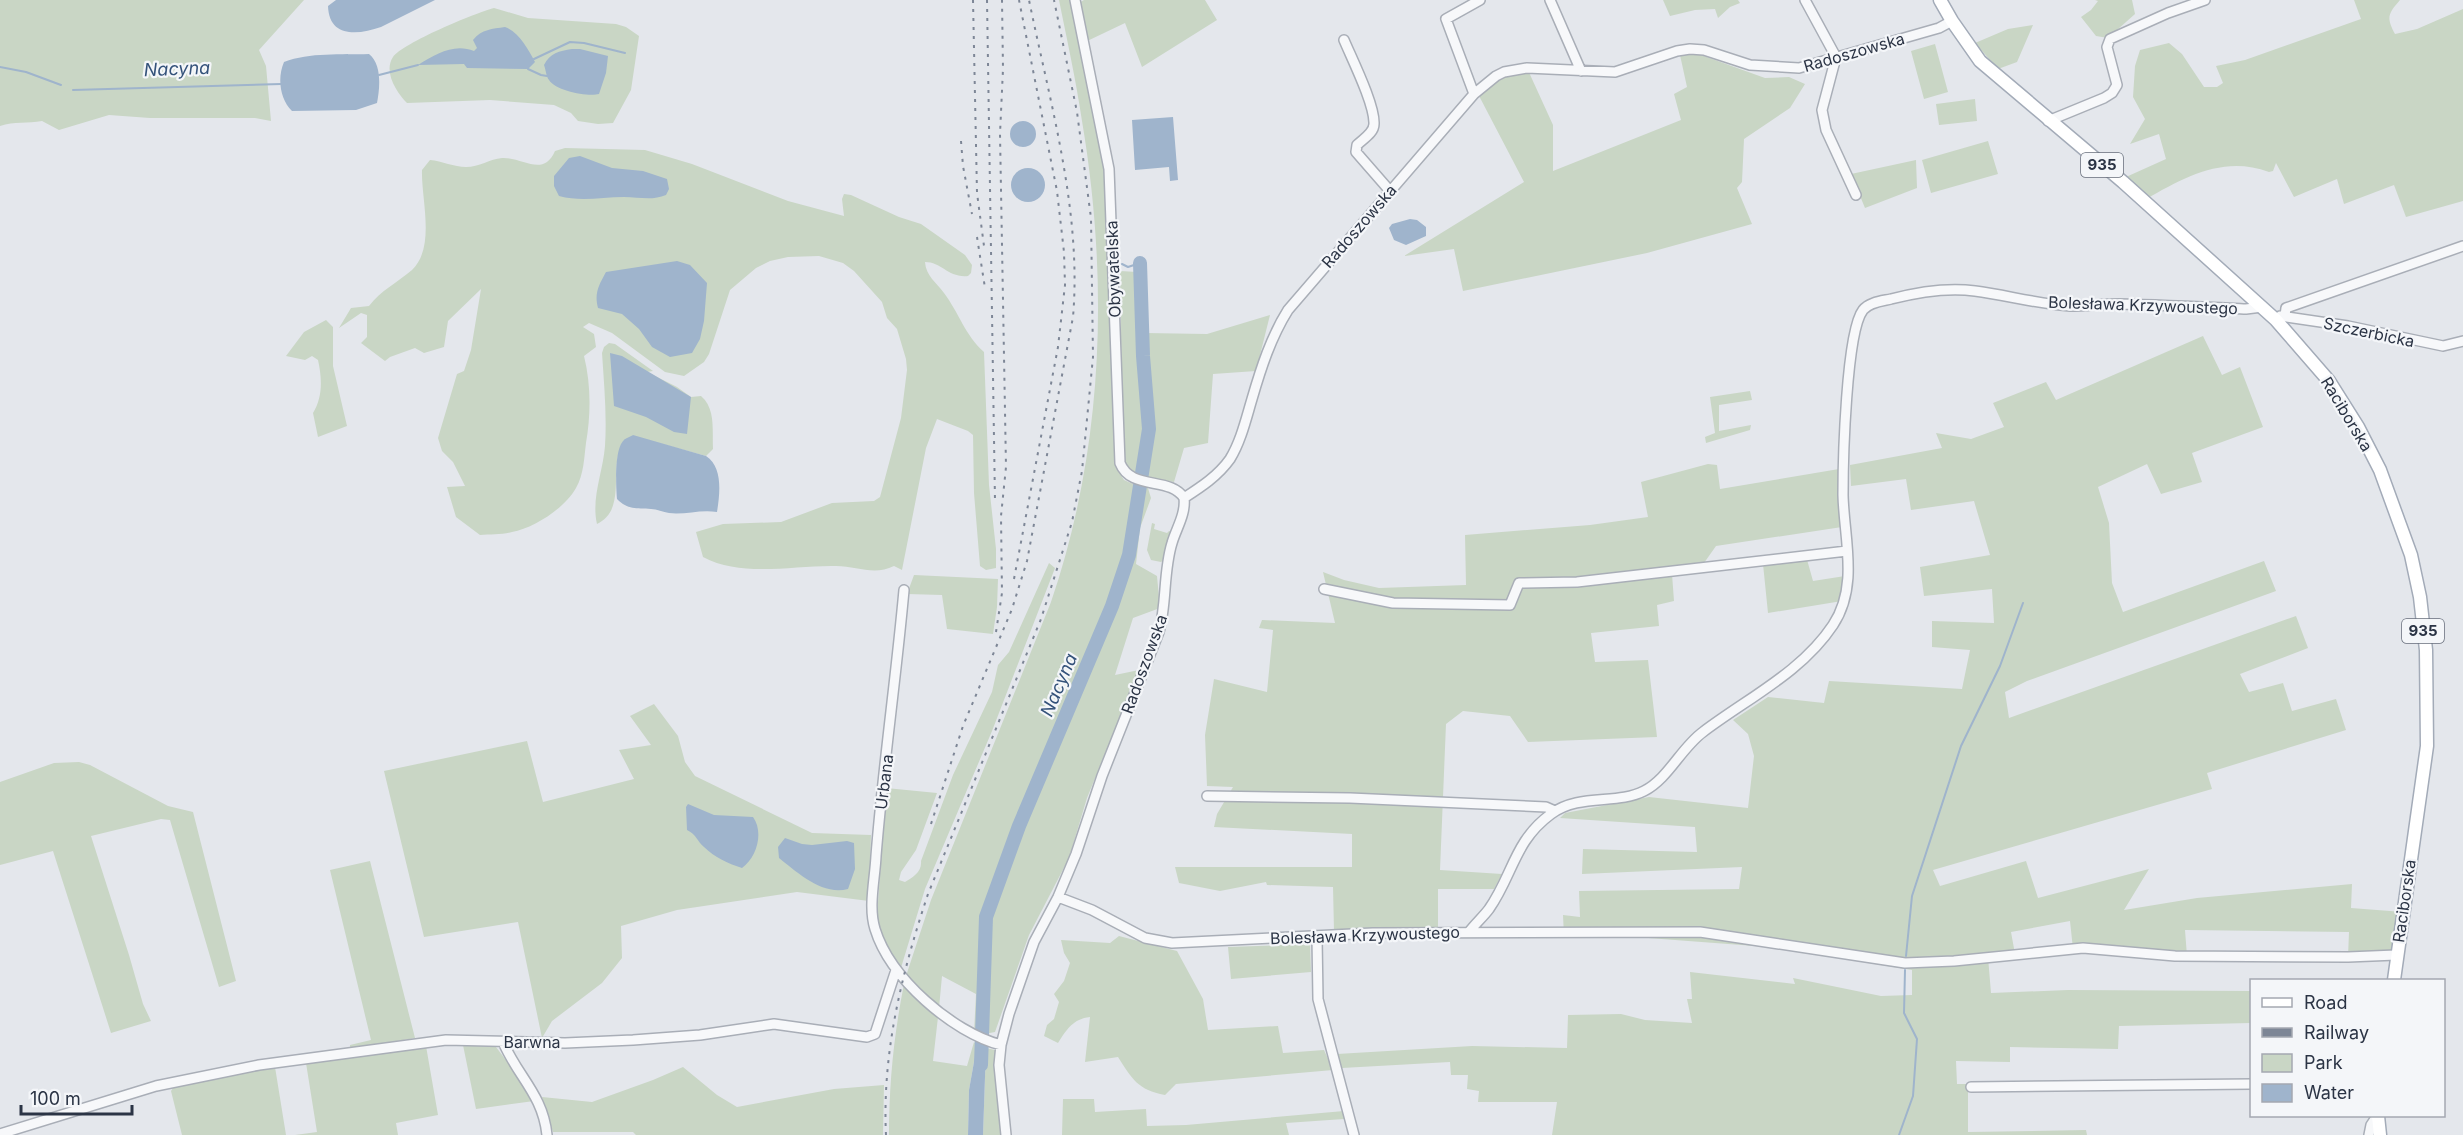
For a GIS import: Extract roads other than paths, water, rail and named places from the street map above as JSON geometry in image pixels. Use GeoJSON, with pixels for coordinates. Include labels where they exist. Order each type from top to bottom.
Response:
{"type":"FeatureCollection","features":[{"type":"Feature","properties":{"kind":"main road","name":"Raciborska"},"geometry":{"type":"LineString","coordinates":[[1940,0],[1980,61],[2122,182],[2262,307],[2280,318],[2329,381],[2380,470],[2411,555],[2420,597],[2426,650],[2427,746],[2394,979]]}},
{"type":"Feature","properties":{"kind":"main road"},"geometry":{"type":"LineString","coordinates":[[2378,1117],[2380,1135]]}},
{"type":"Feature","properties":{"kind":"street","name":"Obywatelska"},"geometry":{"type":"LineString","coordinates":[[1075,0],[1109,169],[1120,463],[1127,475],[1177,491],[1184,498]]}},
{"type":"Feature","properties":{"kind":"street"},"geometry":{"type":"LineString","coordinates":[[1474,94],[1446,19],[1480,0]]}},
{"type":"Feature","properties":{"kind":"street"},"geometry":{"type":"LineString","coordinates":[[1550,0],[1581,71]]}},
{"type":"Feature","properties":{"kind":"street"},"geometry":{"type":"LineString","coordinates":[[1805,0],[1836,57],[1822,110],[1826,130],[1856,195]]}},
{"type":"Feature","properties":{"kind":"street"},"geometry":{"type":"LineString","coordinates":[[2048,121],[2112,93],[2117,85],[2116,75],[2108,54],[2110,39],[2168,13],[2205,0]]}},
{"type":"Feature","properties":{"kind":"street","name":"Radoszowska"},"geometry":{"type":"LineString","coordinates":[[1006,1135],[1000,1085],[1000,1045],[1027,959],[1058,897],[1076,854],[1102,776],[1159,632],[1164,616],[1171,545],[1185,507],[1184,498],[1210,480],[1231,456],[1244,426],[1266,355],[1288,309],[1474,94],[1496,76],[1511,70],[1527,68],[1605,73],[1624,70],[1685,49],[1704,50],[1750,65],[1799,68],[1939,27],[1952,21]]}},
{"type":"Feature","properties":{"kind":"street"},"geometry":{"type":"LineString","coordinates":[[1344,40],[1370,104],[1375,125],[1371,133],[1357,145],[1356,152],[1390,191]]}},
{"type":"Feature","properties":{"kind":"street"},"geometry":{"type":"LineString","coordinates":[[2280,318],[2286,308],[2463,246]]}},
{"type":"Feature","properties":{"kind":"street","name":"Bolesława Krzywoustego"},"geometry":{"type":"LineString","coordinates":[[1058,897],[1092,910],[1145,938],[1172,944],[1317,938],[1373,933],[1469,932],[1488,910],[1525,838],[1555,811],[1561,807],[1595,799],[1631,796],[1650,788],[1703,732],[1740,708],[1803,660],[1818,646],[1841,611],[1849,579],[1844,464],[1851,351],[1862,311],[1868,305],[1911,294],[1950,290],[1972,291],[2071,306],[2116,304],[2246,309],[2262,307]]}},
{"type":"Feature","properties":{"kind":"street","name":"Szczerbicka"},"geometry":{"type":"LineString","coordinates":[[2280,318],[2394,334],[2416,342],[2443,346],[2463,341]]}},
{"type":"Feature","properties":{"kind":"street"},"geometry":{"type":"LineString","coordinates":[[1324,589],[1393,603],[1510,604],[1519,583],[1577,582],[1847,551]]}},
{"type":"Feature","properties":{"kind":"street","name":"Urbana"},"geometry":{"type":"LineString","coordinates":[[896,970],[877,935],[873,909],[878,830],[896,685],[904,590]]}},
{"type":"Feature","properties":{"kind":"street"},"geometry":{"type":"LineString","coordinates":[[1207,796],[1350,798],[1546,807],[1555,811]]}},
{"type":"Feature","properties":{"kind":"street"},"geometry":{"type":"LineString","coordinates":[[1469,932],[1700,932],[1905,963],[1954,961],[2083,948],[2175,956],[2396,955]]}},
{"type":"Feature","properties":{"kind":"street"},"geometry":{"type":"LineString","coordinates":[[1317,938],[1318,999],[1354,1135]]}},
{"type":"Feature","properties":{"kind":"street"},"geometry":{"type":"LineString","coordinates":[[896,970],[931,1006],[956,1026],[975,1037],[1000,1045]]}},
{"type":"Feature","properties":{"kind":"street","name":"Barwna"},"geometry":{"type":"LineString","coordinates":[[0,1134],[156,1086],[259,1065],[446,1040],[564,1043],[689,1036],[774,1024],[795,1025],[867,1037],[875,1034],[896,970]]}},
{"type":"Feature","properties":{"kind":"street"},"geometry":{"type":"LineString","coordinates":[[503,1042],[511,1060],[537,1098],[546,1121],[547,1135]]}},
{"type":"Feature","properties":{"kind":"street"},"geometry":{"type":"LineString","coordinates":[[1971,1086],[2250,1084]]}},
{"type":"Feature","properties":{"kind":"street"},"geometry":{"type":"LineString","coordinates":[[2369,1135],[2370,1125],[2377,1117]]}},
{"type":"Feature","properties":{"kind":"water"},"geometry":{"type":"Polygon","coordinates":[[[336,0],[435,0],[381,27],[363,32],[346,32],[333,24],[330,16],[328,6],[336,0]]]}},
{"type":"Feature","properties":{"kind":"water"},"geometry":{"type":"Polygon","coordinates":[[[505,27],[519,37],[535,62],[528,69],[467,68],[464,64],[418,65],[452,49],[474,51],[477,48],[473,40],[480,34],[487,30],[505,27]]]}},
{"type":"Feature","properties":{"kind":"water"},"geometry":{"type":"Polygon","coordinates":[[[572,49],[608,56],[606,73],[599,94],[580,94],[565,90],[553,84],[548,78],[544,65],[546,61],[555,53],[572,49]]]}},
{"type":"Feature","properties":{"kind":"water"},"geometry":{"type":"Polygon","coordinates":[[[369,54],[378,70],[377,103],[356,110],[292,111],[285,101],[280,81],[284,62],[315,55],[369,54]]]}},
{"type":"Feature","properties":{"kind":"water"},"geometry":{"type":"Polygon","coordinates":[[[1173,117],[1178,180],[1170,181],[1169,167],[1135,170],[1132,120],[1173,117]]]}},
{"type":"Feature","properties":{"kind":"water"},"geometry":{"type":"Polygon","coordinates":[[[1023,121],[1032,125],[1036,134],[1032,143],[1023,147],[1014,143],[1010,134],[1014,125],[1023,121]]]}},
{"type":"Feature","properties":{"kind":"water"},"geometry":{"type":"Polygon","coordinates":[[[580,156],[612,168],[643,171],[667,179],[669,189],[666,195],[651,198],[583,199],[559,196],[554,186],[554,176],[569,158],[580,156]]]}},
{"type":"Feature","properties":{"kind":"water"},"geometry":{"type":"Polygon","coordinates":[[[1028,168],[1040,173],[1045,185],[1040,197],[1028,202],[1016,197],[1011,185],[1016,173],[1028,168]]]}},
{"type":"Feature","properties":{"kind":"water"},"geometry":{"type":"Polygon","coordinates":[[[1410,219],[1417,220],[1426,227],[1426,236],[1406,245],[1394,240],[1389,228],[1392,224],[1410,219]]]}},
{"type":"Feature","properties":{"kind":"water"},"geometry":{"type":"Polygon","coordinates":[[[677,261],[690,265],[707,283],[700,339],[692,353],[670,357],[652,347],[639,329],[622,314],[598,308],[597,293],[606,272],[677,261]]]}},
{"type":"Feature","properties":{"kind":"water"},"geometry":{"type":"Polygon","coordinates":[[[610,353],[622,356],[691,397],[687,434],[674,432],[646,417],[614,406],[610,353]]]}},
{"type":"Feature","properties":{"kind":"water"},"geometry":{"type":"Polygon","coordinates":[[[633,435],[706,456],[718,474],[717,512],[669,513],[629,507],[621,503],[617,499],[616,486],[619,451],[624,440],[633,435]]]}},
{"type":"Feature","properties":{"kind":"water"},"geometry":{"type":"Polygon","coordinates":[[[688,804],[714,815],[753,817],[758,830],[757,844],[752,858],[742,868],[708,851],[687,830],[686,807],[688,804]]]}},
{"type":"Feature","properties":{"kind":"water"},"geometry":{"type":"Polygon","coordinates":[[[785,838],[812,845],[847,841],[854,843],[855,869],[848,889],[838,890],[819,886],[779,858],[778,847],[785,838]]]}},
{"type":"Feature","properties":{"kind":"water"},"geometry":{"type":"Polygon","coordinates":[[[977,1045],[986,1048],[983,1135],[968,1135],[969,1090],[977,1045]]]}},
{"type":"Feature","properties":{"kind":"waterway"},"geometry":{"type":"LineString","coordinates":[[534,59],[570,42],[625,53]]}},
{"type":"Feature","properties":{"kind":"waterway","name":"Nacyna"},"geometry":{"type":"LineString","coordinates":[[379,75],[418,65]]}},
{"type":"Feature","properties":{"kind":"waterway","name":"Nacyna"},"geometry":{"type":"LineString","coordinates":[[0,67],[26,72],[61,85]]}},
{"type":"Feature","properties":{"kind":"waterway","name":"Nacyna"},"geometry":{"type":"LineString","coordinates":[[528,69],[547,76]]}},
{"type":"Feature","properties":{"kind":"waterway","name":"Nacyna"},"geometry":{"type":"LineString","coordinates":[[73,90],[281,84]]}},
{"type":"Feature","properties":{"kind":"waterway","name":"Nacyna"},"geometry":{"type":"LineString","coordinates":[[1122,264],[1128,267],[1140,263]]}},
{"type":"Feature","properties":{"kind":"waterway","name":"Nacyna"},"geometry":{"type":"LineString","coordinates":[[981,1065],[986,917],[1019,826],[1112,606],[1129,555],[1149,429],[1143,356],[1140,263]]}},
{"type":"Feature","properties":{"kind":"waterway"},"geometry":{"type":"LineString","coordinates":[[1906,956],[1912,896],[1961,746],[2000,666],[2023,603]]}},
{"type":"Feature","properties":{"kind":"waterway"},"geometry":{"type":"LineString","coordinates":[[1899,1135],[1913,1096],[1917,1039],[1904,1013],[1905,970]]}},
{"type":"Feature","properties":{"kind":"railway"},"geometry":{"type":"LineString","coordinates":[[973,0],[977,193],[984,246]]}},
{"type":"Feature","properties":{"kind":"railway"},"geometry":{"type":"LineString","coordinates":[[987,0],[995,501]]}},
{"type":"Feature","properties":{"kind":"railway"},"geometry":{"type":"LineString","coordinates":[[996,632],[1002,593],[1001,516],[1006,467],[1000,134],[1003,69],[1002,0]]}},
{"type":"Feature","properties":{"kind":"railway"},"geometry":{"type":"LineString","coordinates":[[1014,579],[1058,347],[1065,285],[1064,252],[1057,191],[1019,0]]}},
{"type":"Feature","properties":{"kind":"railway"},"geometry":{"type":"LineString","coordinates":[[931,824],[963,726],[1012,609],[1027,561],[1073,317],[1075,277],[1069,198],[1055,118],[1029,0]]}},
{"type":"Feature","properties":{"kind":"railway"},"geometry":{"type":"LineString","coordinates":[[886,1135],[887,1073],[896,1013],[910,953],[928,894],[1041,619],[1072,522],[1082,471],[1093,357],[1091,218],[1077,112],[1054,0]]}},
{"type":"Feature","properties":{"kind":"railway"},"geometry":{"type":"LineString","coordinates":[[961,141],[972,214]]}},
{"type":"Feature","properties":{"kind":"railway"},"geometry":{"type":"LineString","coordinates":[[977,237],[985,288]]}}]}
